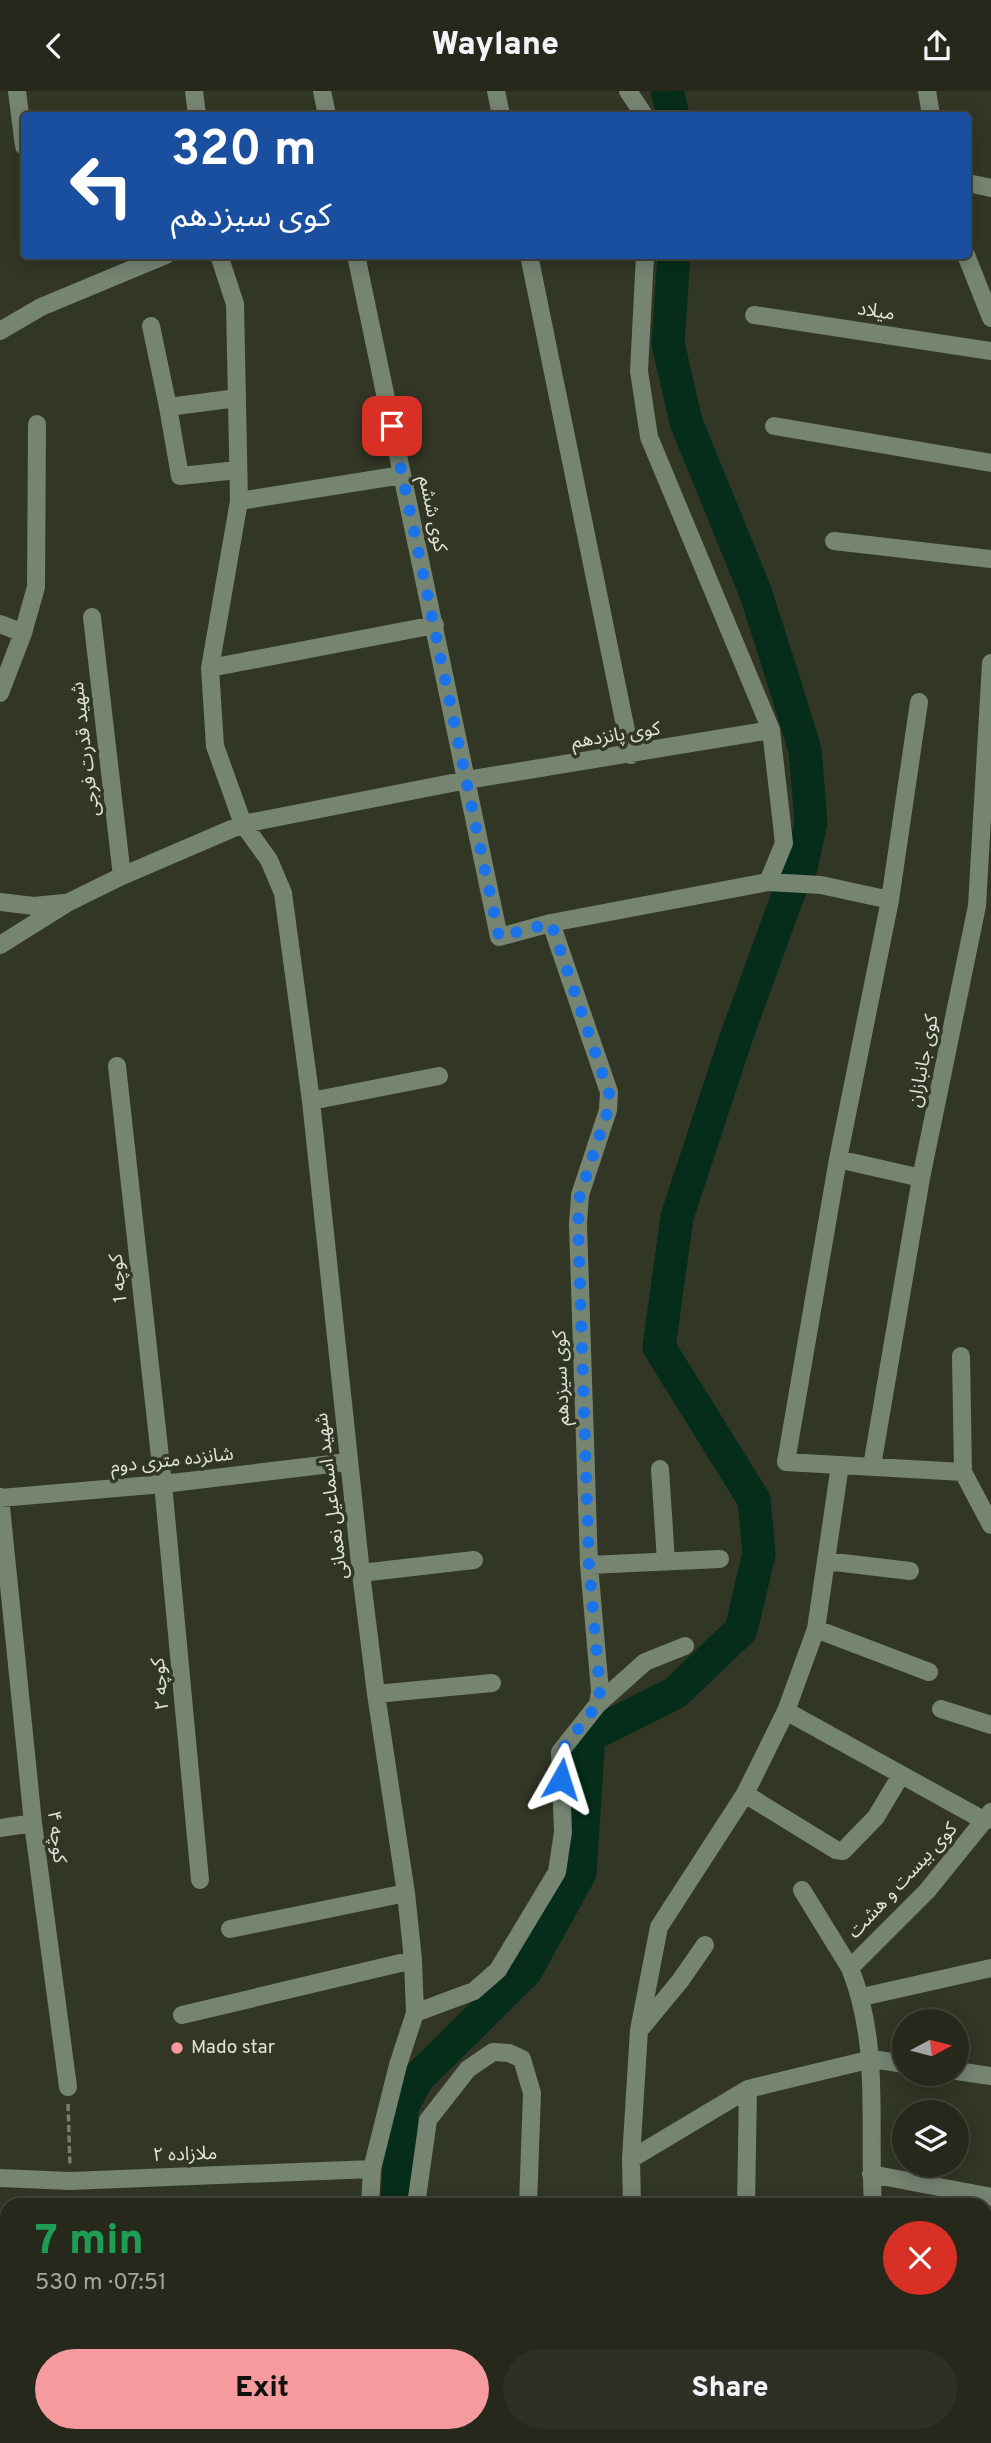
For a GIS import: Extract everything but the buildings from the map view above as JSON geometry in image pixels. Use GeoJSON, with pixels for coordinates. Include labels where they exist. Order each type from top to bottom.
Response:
{"type":"FeatureCollection","features":[{"type":"Feature","properties":{"kind":"street"},"geometry":{"type":"LineString","coordinates":[[17,91],[21,122]]}},
{"type":"Feature","properties":{"kind":"street"},"geometry":{"type":"LineString","coordinates":[[194,91],[197,112]]}},
{"type":"Feature","properties":{"kind":"street"},"geometry":{"type":"LineString","coordinates":[[322,91],[326,112]]}},
{"type":"Feature","properties":{"kind":"street"},"geometry":{"type":"LineString","coordinates":[[496,91],[500,112]]}},
{"type":"Feature","properties":{"kind":"street"},"geometry":{"type":"LineString","coordinates":[[628,91],[642,112]]}},
{"type":"Feature","properties":{"kind":"street"},"geometry":{"type":"LineString","coordinates":[[927,91],[930,112]]}},
{"type":"Feature","properties":{"kind":"street"},"geometry":{"type":"LineString","coordinates":[[971,184],[991,188]]}},
{"type":"Feature","properties":{"kind":"street"},"geometry":{"type":"LineString","coordinates":[[0,331],[41,307],[156,259]]}},
{"type":"Feature","properties":{"kind":"street","name":"شهید اسماعیل نعمانی"},"geometry":{"type":"LineString","coordinates":[[220,259],[235,305],[239,501],[210,668],[215,745],[243,824],[269,860],[283,893],[311,1101],[361,1573],[413,1960],[415,2013],[398,2065],[372,2169],[370,2198]]}},
{"type":"Feature","properties":{"kind":"street","name":"کوی ششم"},"geometry":{"type":"LineString","coordinates":[[357,259],[467,781]]}},
{"type":"Feature","properties":{"kind":"street"},"geometry":{"type":"LineString","coordinates":[[530,259],[631,755]]}},
{"type":"Feature","properties":{"kind":"street"},"geometry":{"type":"LineString","coordinates":[[645,259],[639,371],[649,437],[771,730],[784,843],[768,882]]}},
{"type":"Feature","properties":{"kind":"street"},"geometry":{"type":"LineString","coordinates":[[969,259],[991,318]]}},
{"type":"Feature","properties":{"kind":"street","name":"میلاد"},"geometry":{"type":"LineString","coordinates":[[754,315],[991,351]]}},
{"type":"Feature","properties":{"kind":"street"},"geometry":{"type":"LineString","coordinates":[[151,326],[180,476],[238,470]]}},
{"type":"Feature","properties":{"kind":"street"},"geometry":{"type":"LineString","coordinates":[[168,407],[237,398]]}},
{"type":"Feature","properties":{"kind":"street"},"geometry":{"type":"LineString","coordinates":[[0,694],[23,633],[36,587],[37,424]]}},
{"type":"Feature","properties":{"kind":"street"},"geometry":{"type":"LineString","coordinates":[[775,426],[991,463]]}},
{"type":"Feature","properties":{"kind":"street"},"geometry":{"type":"LineString","coordinates":[[239,501],[402,475]]}},
{"type":"Feature","properties":{"kind":"street"},"geometry":{"type":"LineString","coordinates":[[834,541],[991,559]]}},
{"type":"Feature","properties":{"kind":"street","name":"شهید قدرت فرجی"},"geometry":{"type":"LineString","coordinates":[[92,617],[122,876]]}},
{"type":"Feature","properties":{"kind":"street"},"geometry":{"type":"LineString","coordinates":[[0,624],[23,633]]}},
{"type":"Feature","properties":{"kind":"street"},"geometry":{"type":"LineString","coordinates":[[210,668],[435,625]]}},
{"type":"Feature","properties":{"kind":"street","name":"کوی جانبازان"},"geometry":{"type":"LineString","coordinates":[[872,1466],[921,1178],[976,906],[991,663]]}},
{"type":"Feature","properties":{"kind":"street"},"geometry":{"type":"LineString","coordinates":[[919,702],[890,900],[838,1159],[786,1462],[963,1472]]}},
{"type":"Feature","properties":{"kind":"street","name":"کوی پانزدهم"},"geometry":{"type":"LineString","coordinates":[[0,945],[67,903],[122,876],[243,824],[467,781],[771,730]]}},
{"type":"Feature","properties":{"kind":"street"},"geometry":{"type":"LineString","coordinates":[[467,781],[499,937],[551,923],[768,882],[821,885],[890,900]]}},
{"type":"Feature","properties":{"kind":"street"},"geometry":{"type":"LineString","coordinates":[[0,902],[34,906],[67,903]]}},
{"type":"Feature","properties":{"kind":"street","name":"کوی سیزدهم"},"geometry":{"type":"LineString","coordinates":[[551,923],[609,1093],[608,1110],[580,1195],[578,1224],[589,1565],[600,1677],[598,1704]]}},
{"type":"Feature","properties":{"kind":"street","name":"کوچه 1"},"geometry":{"type":"LineString","coordinates":[[117,1066],[163,1484]]}},
{"type":"Feature","properties":{"kind":"street"},"geometry":{"type":"LineString","coordinates":[[311,1101],[439,1076]]}},
{"type":"Feature","properties":{"kind":"street"},"geometry":{"type":"LineString","coordinates":[[838,1159],[921,1178]]}},
{"type":"Feature","properties":{"kind":"street"},"geometry":{"type":"LineString","coordinates":[[961,1356],[963,1472],[991,1525]]}},
{"type":"Feature","properties":{"kind":"street","name":"شانزده متری دوم"},"geometry":{"type":"LineString","coordinates":[[0,1497],[163,1484],[348,1462]]}},
{"type":"Feature","properties":{"kind":"street"},"geometry":{"type":"LineString","coordinates":[[632,2198],[631,2159],[639,2030],[659,1927],[745,1794],[786,1711],[816,1629],[840,1465]]}},
{"type":"Feature","properties":{"kind":"street"},"geometry":{"type":"LineString","coordinates":[[660,1469],[666,1561]]}},
{"type":"Feature","properties":{"kind":"street","name":"کوچه ۲"},"geometry":{"type":"LineString","coordinates":[[163,1484],[200,1880]]}},
{"type":"Feature","properties":{"kind":"street","name":"کوچه ۴"},"geometry":{"type":"LineString","coordinates":[[0,1497],[33,1823],[68,2087]]}},
{"type":"Feature","properties":{"kind":"street"},"geometry":{"type":"LineString","coordinates":[[589,1565],[720,1559]]}},
{"type":"Feature","properties":{"kind":"street"},"geometry":{"type":"LineString","coordinates":[[361,1573],[474,1560]]}},
{"type":"Feature","properties":{"kind":"street"},"geometry":{"type":"LineString","coordinates":[[826,1561],[910,1571]]}},
{"type":"Feature","properties":{"kind":"street"},"geometry":{"type":"LineString","coordinates":[[816,1629],[929,1672]]}},
{"type":"Feature","properties":{"kind":"street"},"geometry":{"type":"LineString","coordinates":[[415,2013],[474,1991],[498,1970],[557,1872],[563,1832],[560,1752],[598,1704],[645,1662],[685,1646]]}},
{"type":"Feature","properties":{"kind":"street"},"geometry":{"type":"LineString","coordinates":[[376,1694],[492,1683]]}},
{"type":"Feature","properties":{"kind":"street"},"geometry":{"type":"LineString","coordinates":[[940,1709],[991,1725]]}},
{"type":"Feature","properties":{"kind":"street"},"geometry":{"type":"LineString","coordinates":[[786,1711],[901,1775],[988,1817]]}},
{"type":"Feature","properties":{"kind":"street"},"geometry":{"type":"LineString","coordinates":[[745,1794],[836,1850],[843,1851],[876,1817],[901,1775]]}},
{"type":"Feature","properties":{"kind":"street","name":"کوی بیست و هشت"},"geometry":{"type":"LineString","coordinates":[[873,2198],[872,2059],[862,1997],[850,1968],[927,1891],[988,1817]]}},
{"type":"Feature","properties":{"kind":"street"},"geometry":{"type":"LineString","coordinates":[[0,1828],[33,1823]]}},
{"type":"Feature","properties":{"kind":"street"},"geometry":{"type":"LineString","coordinates":[[802,1890],[850,1968]]}},
{"type":"Feature","properties":{"kind":"street"},"geometry":{"type":"LineString","coordinates":[[230,1929],[406,1893]]}},
{"type":"Feature","properties":{"kind":"street"},"geometry":{"type":"LineString","coordinates":[[639,2030],[680,1982],[705,1945]]}},
{"type":"Feature","properties":{"kind":"street"},"geometry":{"type":"LineString","coordinates":[[182,2015],[413,1960]]}},
{"type":"Feature","properties":{"kind":"street"},"geometry":{"type":"LineString","coordinates":[[862,1997],[991,1968]]}},
{"type":"Feature","properties":{"kind":"street"},"geometry":{"type":"LineString","coordinates":[[417,2198],[428,2120],[468,2069],[493,2052],[509,2053],[522,2059],[532,2093],[528,2198]]}},
{"type":"Feature","properties":{"kind":"street"},"geometry":{"type":"LineString","coordinates":[[631,2159],[748,2089],[872,2059],[892,2062]]}},
{"type":"Feature","properties":{"kind":"street"},"geometry":{"type":"LineString","coordinates":[[970,2073],[991,2075]]}},
{"type":"Feature","properties":{"kind":"street"},"geometry":{"type":"LineString","coordinates":[[746,2198],[748,2089]]}},
{"type":"Feature","properties":{"kind":"street","name":"ملازاده ۲"},"geometry":{"type":"LineString","coordinates":[[0,2178],[70,2181],[372,2169]]}},
{"type":"Feature","properties":{"kind":"street"},"geometry":{"type":"LineString","coordinates":[[871,2174],[991,2197]]}},
{"type":"Feature","properties":{"kind":"path"},"geometry":{"type":"LineString","coordinates":[[68,2087],[70,2181]]}},
{"type":"Feature","properties":{"kind":"waterway"},"geometry":{"type":"LineString","coordinates":[[667,91],[672,112]]}},
{"type":"Feature","properties":{"kind":"waterway"},"geometry":{"type":"LineString","coordinates":[[397,2198],[402,2108],[417,2079],[526,1971],[580,1873],[589,1736],[675,1693],[741,1630],[759,1554],[754,1500],[659,1347],[677,1217],[736,1038],[788,895],[801,868],[811,822],[805,750],[780,669],[755,591],[686,422],[668,343],[674,259]]}},
{"type":"Feature","properties":{"kind":"place","name":"Mado star"},"geometry":{"type":"Point","coordinates":[177,2048]}},
{"type":"Feature","properties":{"kind":"route"},"geometry":{"type":"LineString","coordinates":[[392,426],[499,937],[551,923],[609,1093],[608,1110],[580,1195],[578,1224],[589,1565],[600,1691],[598,1704],[560,1752],[561,1779]]}}]}
